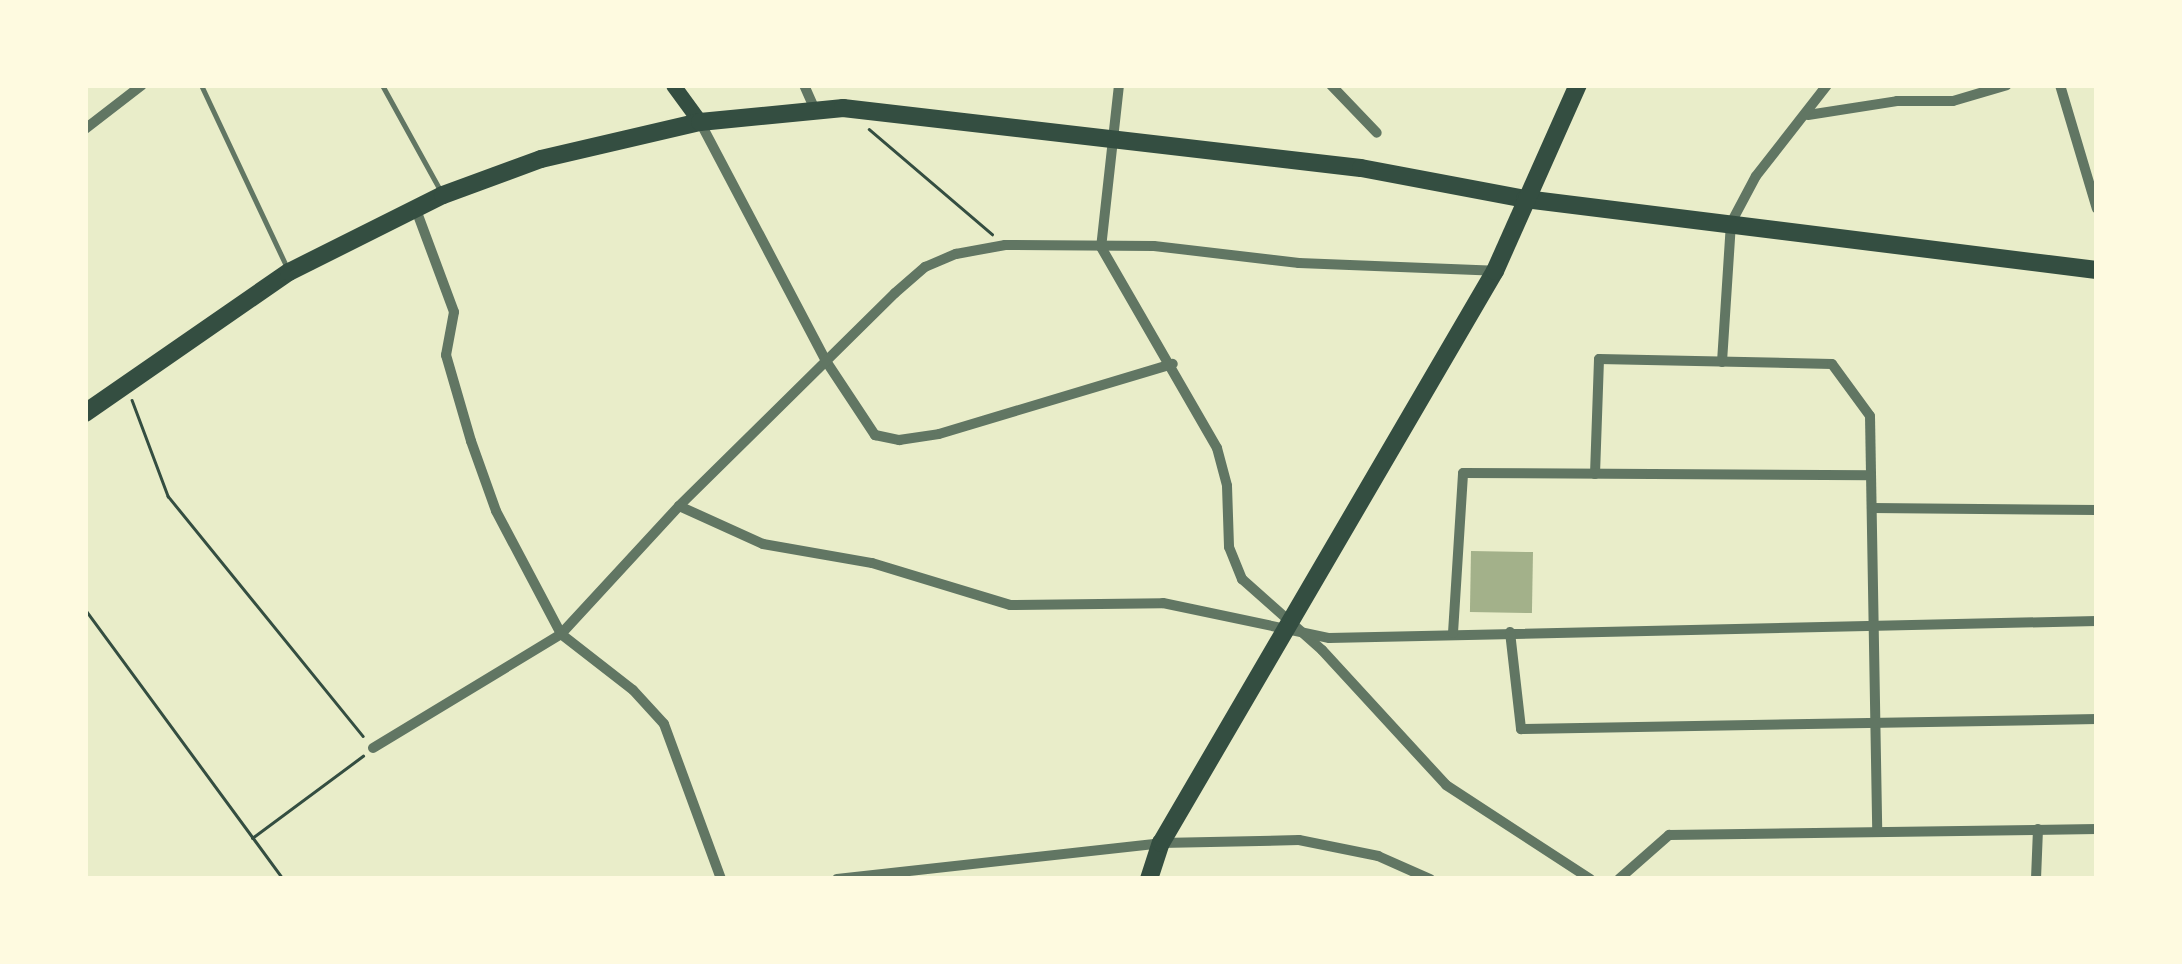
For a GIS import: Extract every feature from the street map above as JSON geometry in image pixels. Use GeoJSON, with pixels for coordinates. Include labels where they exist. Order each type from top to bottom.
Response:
{"type":"FeatureCollection","features":[{"type":"Feature","properties":{"kind":"highway"},"geometry":{"type":"LineString","coordinates":[[1149,879],[1161,843],[1292,628],[1496,271],[1524,199],[1578,85]]}},
{"type":"Feature","properties":{"kind":"highway"},"geometry":{"type":"LineString","coordinates":[[85,413],[290,272],[415,206],[541,160],[700,122],[815,110],[844,108],[1108,136],[1361,168],[1524,199],[2097,270]]}},
{"type":"Feature","properties":{"kind":"main road"},"geometry":{"type":"LineString","coordinates":[[673,85],[700,122]]}},
{"type":"Feature","properties":{"kind":"street"},"geometry":{"type":"LineString","coordinates":[[85,129],[142,85]]}},
{"type":"Feature","properties":{"kind":"street"},"geometry":{"type":"LineString","coordinates":[[804,85],[815,110]]}},
{"type":"Feature","properties":{"kind":"street"},"geometry":{"type":"LineString","coordinates":[[1118,85],[1108,136],[1101,248],[1111,274],[1173,364],[1218,448],[1227,486],[1229,547],[1242,579],[1292,628],[1322,650],[1446,785],[1590,879]]}},
{"type":"Feature","properties":{"kind":"street"},"geometry":{"type":"LineString","coordinates":[[1331,85],[1377,132]]}},
{"type":"Feature","properties":{"kind":"street"},"geometry":{"type":"LineString","coordinates":[[1722,362],[1731,223],[1756,176],[1808,115],[1827,85]]}},
{"type":"Feature","properties":{"kind":"street"},"geometry":{"type":"LineString","coordinates":[[1808,115],[1898,101],[1952,102],[2008,85]]}},
{"type":"Feature","properties":{"kind":"street"},"geometry":{"type":"LineString","coordinates":[[2060,85],[2097,210]]}},
{"type":"Feature","properties":{"kind":"street"},"geometry":{"type":"LineString","coordinates":[[700,122],[826,361],[875,435],[899,440],[1173,364]]}},
{"type":"Feature","properties":{"kind":"street"},"geometry":{"type":"LineString","coordinates":[[415,206],[454,312],[446,355],[470,441],[496,511],[561,634],[633,690],[664,724],[721,879]]}},
{"type":"Feature","properties":{"kind":"street"},"geometry":{"type":"LineString","coordinates":[[373,748],[561,634],[679,506],[925,267],[1005,245],[1496,271]]}},
{"type":"Feature","properties":{"kind":"street"},"geometry":{"type":"LineString","coordinates":[[1595,474],[1599,359],[1832,364],[1870,416],[1877,832]]}},
{"type":"Feature","properties":{"kind":"street"},"geometry":{"type":"LineString","coordinates":[[1453,633],[1463,473],[1871,475]]}},
{"type":"Feature","properties":{"kind":"street"},"geometry":{"type":"LineString","coordinates":[[679,506],[763,544],[872,563],[1010,605],[1162,603],[1329,638],[2097,621]]}},
{"type":"Feature","properties":{"kind":"street"},"geometry":{"type":"LineString","coordinates":[[1872,508],[2097,510]]}},
{"type":"Feature","properties":{"kind":"street"},"geometry":{"type":"LineString","coordinates":[[1510,632],[1521,729],[2097,719]]}},
{"type":"Feature","properties":{"kind":"street"},"geometry":{"type":"LineString","coordinates":[[1619,879],[1669,835],[2097,828]]}},
{"type":"Feature","properties":{"kind":"street"},"geometry":{"type":"LineString","coordinates":[[2036,879],[2038,830]]}},
{"type":"Feature","properties":{"kind":"street"},"geometry":{"type":"LineString","coordinates":[[838,879],[1161,843],[1300,840],[1378,856],[1430,879]]}},
{"type":"Feature","properties":{"kind":"lane"},"geometry":{"type":"LineString","coordinates":[[201,85],[290,272]]}},
{"type":"Feature","properties":{"kind":"lane"},"geometry":{"type":"LineString","coordinates":[[382,85],[442,195]]}},
{"type":"Feature","properties":{"kind":"path"},"geometry":{"type":"LineString","coordinates":[[844,108],[1005,245]]}},
{"type":"Feature","properties":{"kind":"path"},"geometry":{"type":"LineString","coordinates":[[123,387],[142,413],[168,496],[373,748],[252,838]]}},
{"type":"Feature","properties":{"kind":"path"},"geometry":{"type":"LineString","coordinates":[[85,609],[284,879]]}},
{"type":"Feature","properties":{"kind":"shaded area"},"geometry":{"type":"Polygon","coordinates":[[[1471,551],[1533,552],[1532,613],[1470,612],[1471,551]]]}}]}
